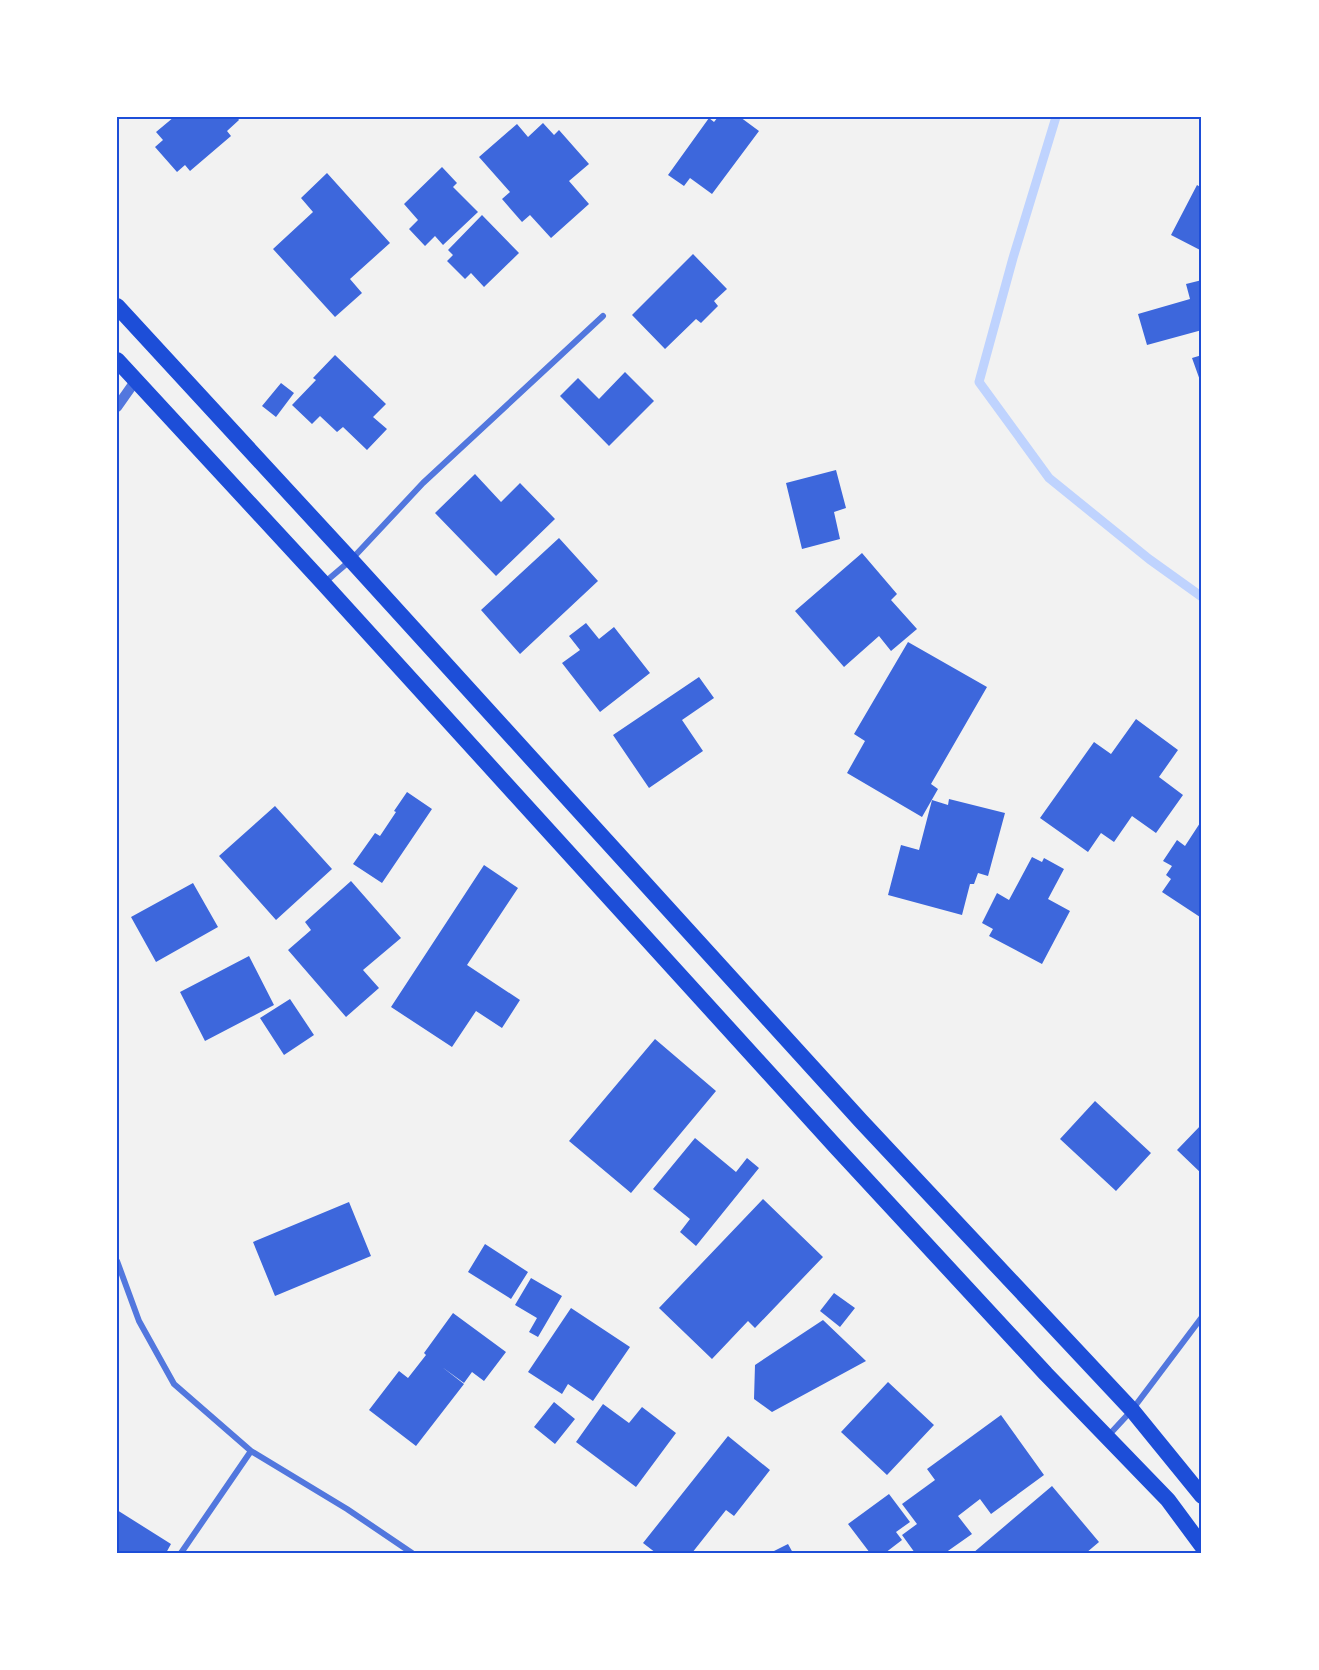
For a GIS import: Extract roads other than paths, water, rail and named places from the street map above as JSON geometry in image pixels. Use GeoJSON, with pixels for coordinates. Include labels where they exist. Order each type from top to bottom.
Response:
{"type":"FeatureCollection","features":[{"type":"Feature","properties":{"kind":"highway"},"geometry":{"type":"LineString","coordinates":[[117,306],[861,1121],[1132,1410],[1202,1496]]}},
{"type":"Feature","properties":{"kind":"highway"},"geometry":{"type":"LineString","coordinates":[[117,360],[836,1147],[1046,1374],[1168,1500],[1202,1546]]}},
{"type":"Feature","properties":{"kind":"street"},"geometry":{"type":"LineString","coordinates":[[324,584],[351,560],[423,483],[603,316]]}},
{"type":"Feature","properties":{"kind":"street"},"geometry":{"type":"LineString","coordinates":[[117,407],[136,380]]}},
{"type":"Feature","properties":{"kind":"street"},"geometry":{"type":"LineString","coordinates":[[117,1261],[139,1321],[174,1384],[251,1451],[347,1509],[412,1553]]}},
{"type":"Feature","properties":{"kind":"street"},"geometry":{"type":"LineString","coordinates":[[1107,1437],[1132,1410],[1202,1317]]}},
{"type":"Feature","properties":{"kind":"street"},"geometry":{"type":"LineString","coordinates":[[181,1553],[251,1451]]}},
{"type":"Feature","properties":{"kind":"waterway"},"geometry":{"type":"LineString","coordinates":[[1056,117],[1013,258],[979,382],[1049,478],[1149,559],[1202,597]]}}]}
